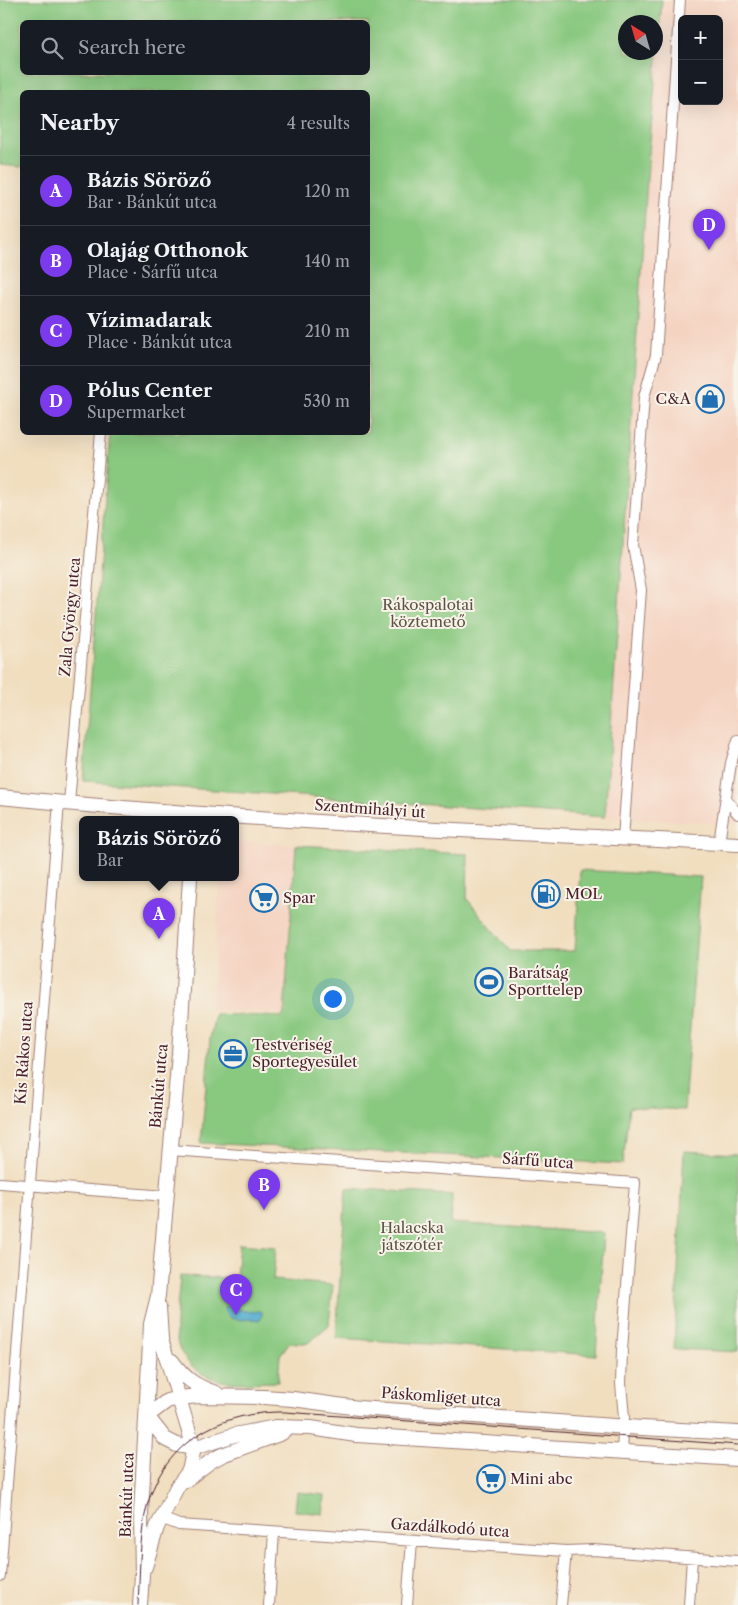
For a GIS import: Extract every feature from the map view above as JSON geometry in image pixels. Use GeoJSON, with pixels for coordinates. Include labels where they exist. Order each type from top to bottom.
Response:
{"type":"FeatureCollection","features":[{"type":"Feature","properties":{"kind":"street"},"geometry":{"type":"LineString","coordinates":[[624,839],[641,590],[633,536],[644,397],[656,354],[680,0]]}},
{"type":"Feature","properties":{"kind":"street","name":"Zala György utca"},"geometry":{"type":"LineString","coordinates":[[64,803],[101,435]]}},
{"type":"Feature","properties":{"kind":"street"},"geometry":{"type":"LineString","coordinates":[[719,844],[731,763],[738,740]]}},
{"type":"Feature","properties":{"kind":"street","name":"Szentmihályi út"},"geometry":{"type":"LineString","coordinates":[[0,797],[188,816]]}},
{"type":"Feature","properties":{"kind":"street"},"geometry":{"type":"LineString","coordinates":[[726,799],[738,814]]}},
{"type":"Feature","properties":{"kind":"street","name":"Kis Rákos utca"},"geometry":{"type":"LineString","coordinates":[[0,1576],[30,1186],[64,803]]}},
{"type":"Feature","properties":{"kind":"street","name":"Szentmihályi út"},"geometry":{"type":"LineString","coordinates":[[239,819],[738,844]]}},
{"type":"Feature","properties":{"kind":"street","name":"Bánkút utca"},"geometry":{"type":"LineString","coordinates":[[142,1575],[161,1518],[177,1487],[189,1470],[194,1448],[161,1339],[158,1296],[179,1054],[190,881]]}},
{"type":"Feature","properties":{"kind":"street","name":"Sárfű utca"},"geometry":{"type":"LineString","coordinates":[[170,1150],[635,1183],[622,1350],[624,1426],[622,1451]]}},
{"type":"Feature","properties":{"kind":"street"},"geometry":{"type":"LineString","coordinates":[[0,1183],[166,1196]]}},
{"type":"Feature","properties":{"kind":"street","name":"Bánkút utca"},"geometry":{"type":"LineString","coordinates":[[140,1605],[142,1575],[141,1513],[151,1324],[158,1296]]}},
{"type":"Feature","properties":{"kind":"street"},"geometry":{"type":"LineString","coordinates":[[167,1355],[184,1377],[192,1383],[229,1397]]}},
{"type":"Feature","properties":{"kind":"street","name":"Páskomliget utca"},"geometry":{"type":"LineString","coordinates":[[147,1416],[167,1401],[179,1398],[198,1396],[284,1398],[359,1408],[738,1433]]}},
{"type":"Feature","properties":{"kind":"street"},"geometry":{"type":"LineString","coordinates":[[147,1416],[165,1439],[177,1445],[194,1448],[234,1435],[258,1430],[299,1427],[356,1435],[738,1459]]}},
{"type":"Feature","properties":{"kind":"street"},"geometry":{"type":"LineString","coordinates":[[177,1487],[201,1468],[222,1455],[299,1427]]}},
{"type":"Feature","properties":{"kind":"street","name":"Gazdálkodó utca"},"geometry":{"type":"LineString","coordinates":[[161,1518],[179,1526],[566,1551],[593,1550],[738,1561]]}},
{"type":"Feature","properties":{"kind":"street"},"geometry":{"type":"LineString","coordinates":[[269,1605],[274,1532]]}},
{"type":"Feature","properties":{"kind":"street"},"geometry":{"type":"LineString","coordinates":[[407,1605],[412,1541]]}},
{"type":"Feature","properties":{"kind":"street"},"geometry":{"type":"LineString","coordinates":[[561,1605],[566,1551]]}},
{"type":"Feature","properties":{"kind":"street"},"geometry":{"type":"LineString","coordinates":[[688,1605],[692,1558]]}},
{"type":"Feature","properties":{"kind":"shaded area"},"geometry":{"type":"Polygon","coordinates":[[[662,0],[738,0],[738,824],[605,817],[648,165],[657,60],[663,60],[663,15],[661,15],[662,0]]]}},
{"type":"Feature","properties":{"kind":"shaded area"},"geometry":{"type":"Polygon","coordinates":[[[239,841],[296,845],[284,1014],[211,1009],[220,881],[239,881],[239,841]]]}},
{"type":"Feature","properties":{"kind":"green space","name":"Rákospalotai köztemető"},"geometry":{"type":"Polygon","coordinates":[[[0,0],[662,0],[661,15],[618,15],[618,60],[657,60],[648,165],[605,817],[83,781],[110,435],[370,435],[370,90],[20,90],[20,167],[0,165],[0,0]]]}},
{"type":"Feature","properties":{"kind":"green space","name":"Barátság Sporttelep"},"geometry":{"type":"Polygon","coordinates":[[[296,845],[468,854],[467,899],[510,951],[575,951],[580,870],[701,877],[684,1110],[629,1107],[623,1164],[201,1143],[210,1039],[215,1014],[282,1017],[284,1014],[296,845]]]}},
{"type":"Feature","properties":{"kind":"green space"},"geometry":{"type":"Polygon","coordinates":[[[684,1151],[738,1154],[738,1352],[674,1349],[684,1151]]]}},
{"type":"Feature","properties":{"kind":"green space","name":"Halacska játszótér"},"geometry":{"type":"Polygon","coordinates":[[[346,1188],[452,1195],[451,1223],[604,1233],[596,1355],[336,1338],[346,1188]]]}},
{"type":"Feature","properties":{"kind":"green space"},"geometry":{"type":"Polygon","coordinates":[[[239,1244],[276,1247],[273,1280],[333,1285],[329,1325],[308,1343],[289,1343],[280,1355],[278,1382],[234,1383],[209,1377],[201,1373],[186,1360],[178,1344],[176,1320],[180,1276],[236,1278],[239,1244]]]}},
{"type":"Feature","properties":{"kind":"green space"},"geometry":{"type":"Polygon","coordinates":[[[297,1492],[325,1495],[323,1514],[295,1511],[297,1492]]]}},
{"type":"Feature","properties":{"kind":"water"},"geometry":{"type":"Polygon","coordinates":[[[226,1306],[247,1311],[259,1311],[262,1312],[262,1315],[259,1320],[233,1319],[226,1314],[224,1308],[226,1306]]]}},
{"type":"Feature","properties":{"kind":"tram line"},"geometry":{"type":"LineString","coordinates":[[138,1605],[142,1530],[147,1506],[155,1483],[167,1464],[182,1447],[199,1434],[218,1424],[239,1417],[261,1413],[285,1412],[738,1445]]}},
{"type":"Feature","properties":{"kind":"place","name":"Pólus Center"},"geometry":{"type":"Point","coordinates":[709,250]}},
{"type":"Feature","properties":{"kind":"place","name":"C&A"},"geometry":{"type":"Point","coordinates":[710,399]}},
{"type":"Feature","properties":{"kind":"place","name":"MOL"},"geometry":{"type":"Point","coordinates":[546,894]}},
{"type":"Feature","properties":{"kind":"place","name":"Spar"},"geometry":{"type":"Point","coordinates":[264,898]}},
{"type":"Feature","properties":{"kind":"place","name":"Bázis Söröző"},"geometry":{"type":"Point","coordinates":[159,939]}},
{"type":"Feature","properties":{"kind":"place","name":"Barátság Sporttelep"},"geometry":{"type":"Point","coordinates":[489,982]}},
{"type":"Feature","properties":{"kind":"place","name":"Testvériség Sportegyesület"},"geometry":{"type":"Point","coordinates":[233,1054]}},
{"type":"Feature","properties":{"kind":"place","name":"Olajág Otthonok"},"geometry":{"type":"Point","coordinates":[264,1210]}},
{"type":"Feature","properties":{"kind":"place","name":"Vízimadarak"},"geometry":{"type":"Point","coordinates":[236,1315]}},
{"type":"Feature","properties":{"kind":"place","name":"Mini abc"},"geometry":{"type":"Point","coordinates":[491,1479]}}]}
